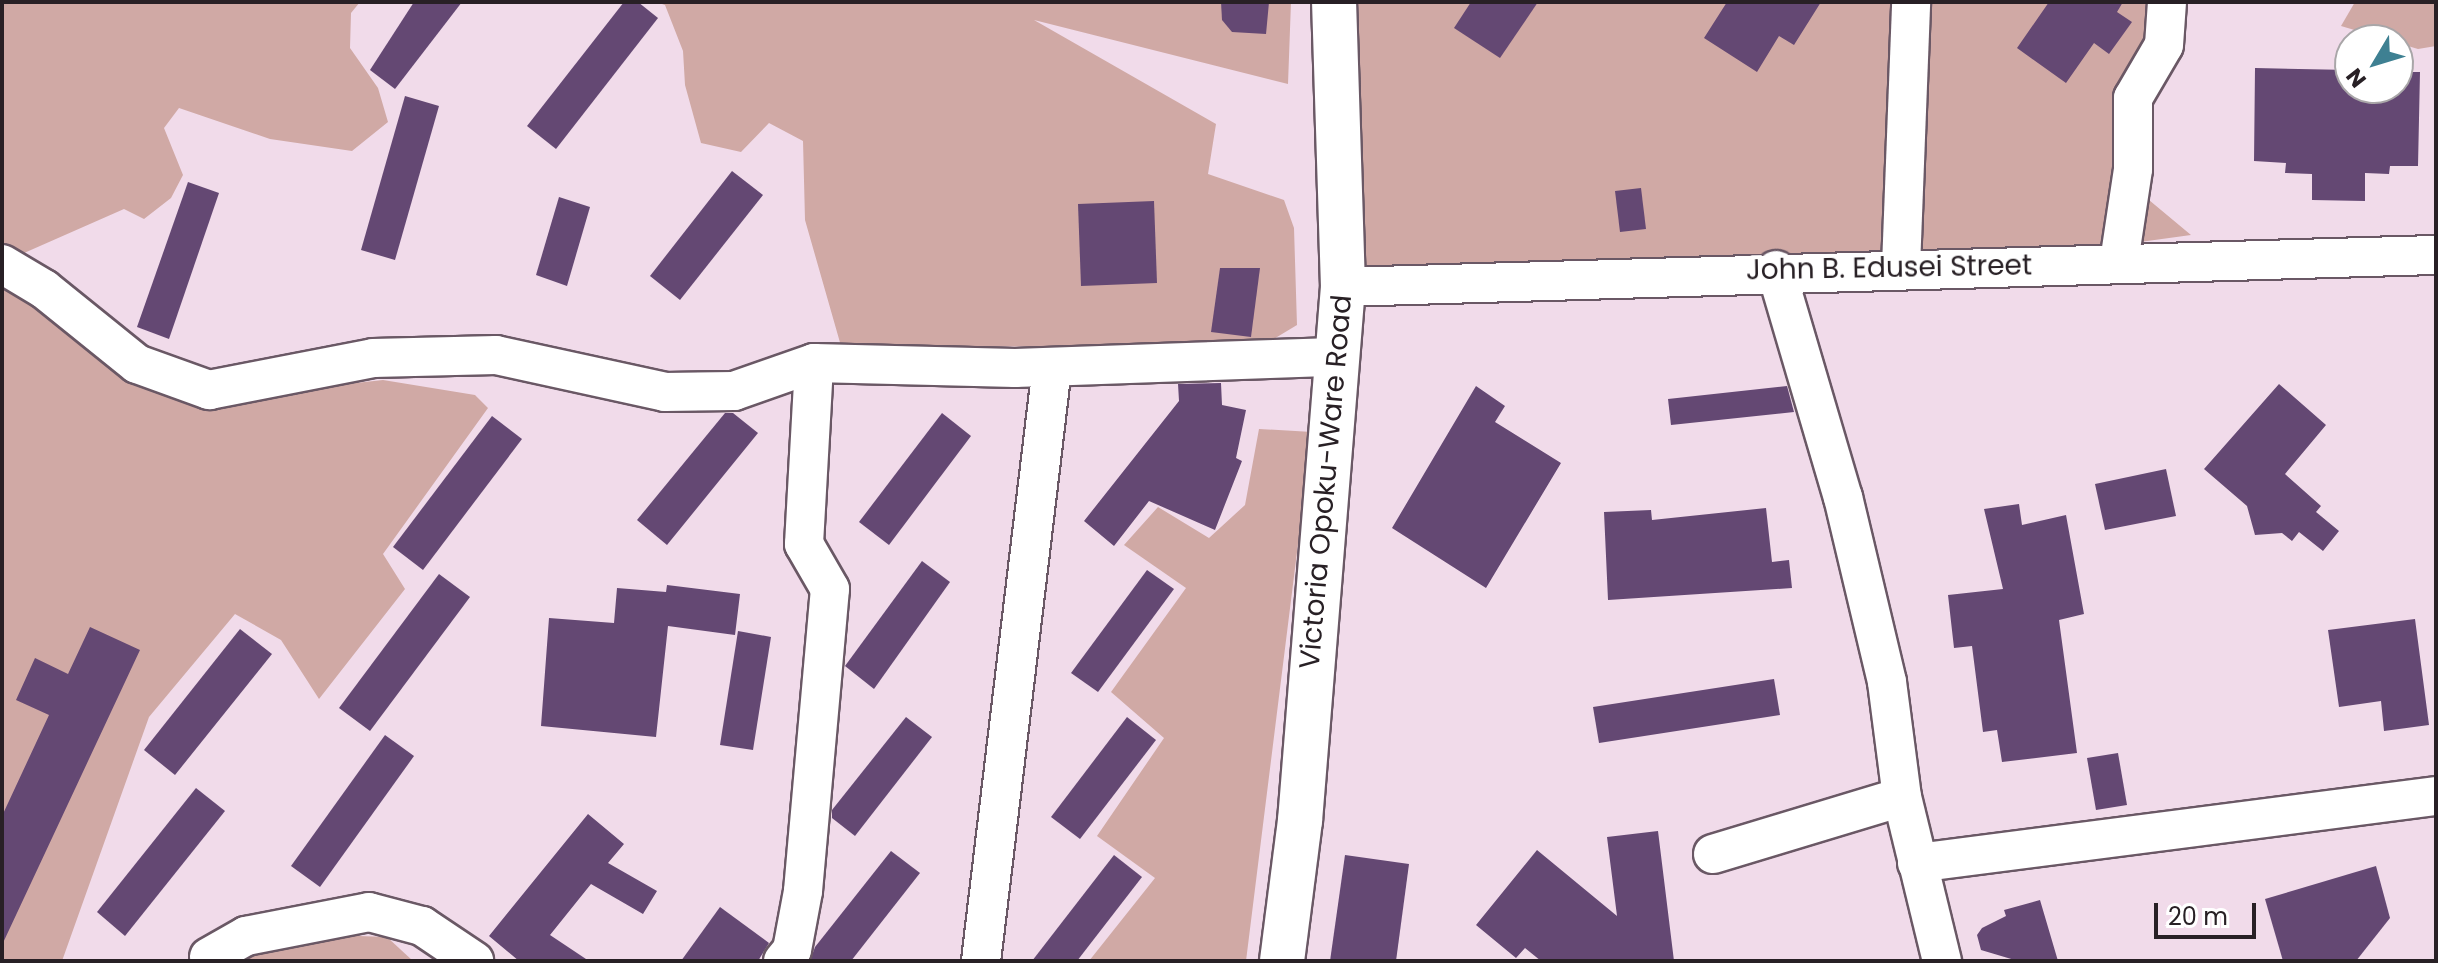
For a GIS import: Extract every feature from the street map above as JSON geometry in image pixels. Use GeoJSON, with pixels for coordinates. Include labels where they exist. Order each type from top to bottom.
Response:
{"type":"FeatureCollection","features":[{"type":"Feature","properties":{"kind":"main road","name":"Victoria Opoku-Ware Road"},"geometry":{"type":"LineString","coordinates":[[1282,961],[1300,821],[1334,357],[1343,287],[1334,2]]}},
{"type":"Feature","properties":{"kind":"street"},"geometry":{"type":"LineString","coordinates":[[1901,267],[1911,2]]}},
{"type":"Feature","properties":{"kind":"street"},"geometry":{"type":"LineString","coordinates":[[2119,262],[2133,169],[2133,98],[2164,45],[2167,2]]}},
{"type":"Feature","properties":{"kind":"street","name":"John B. Edusei Street"},"geometry":{"type":"LineString","coordinates":[[1343,287],[1776,270],[2436,255]]}},
{"type":"Feature","properties":{"kind":"street"},"geometry":{"type":"LineString","coordinates":[[2,264],[44,289],[137,364],[209,390],[373,358],[496,355],[665,392],[734,391],[814,363],[1052,367],[1334,357]]}},
{"type":"Feature","properties":{"kind":"street"},"geometry":{"type":"LineString","coordinates":[[1776,270],[1847,512],[1887,682],[1902,797],[1942,961]]}},
{"type":"Feature","properties":{"kind":"street"},"geometry":{"type":"LineString","coordinates":[[783,961],[792,950],[803,891],[830,589],[804,544],[814,363]]}},
{"type":"Feature","properties":{"kind":"street"},"geometry":{"type":"LineString","coordinates":[[981,961],[1052,367]]}},
{"type":"Feature","properties":{"kind":"street"},"geometry":{"type":"LineString","coordinates":[[1917,863],[2436,796]]}},
{"type":"Feature","properties":{"kind":"street"},"geometry":{"type":"LineString","coordinates":[[1713,854],[1902,797]]}},
{"type":"Feature","properties":{"kind":"street"},"geometry":{"type":"LineString","coordinates":[[209,957],[246,936],[369,912],[422,926],[474,961]]}},
{"type":"Feature","properties":{"kind":"shaded area"},"geometry":{"type":"Polygon","coordinates":[[[2,2],[360,2],[351,13],[350,48],[378,88],[388,122],[352,151],[270,139],[179,108],[164,128],[183,175],[171,198],[144,219],[124,209],[15,257],[2,249],[2,2]]]}},
{"type":"Feature","properties":{"kind":"shaded area"},"geometry":{"type":"Polygon","coordinates":[[[656,2],[1291,2],[1288,84],[1034,20],[1216,124],[1208,174],[1284,200],[1294,228],[1297,325],[1267,343],[1232,347],[841,346],[805,220],[803,141],[769,123],[741,152],[701,143],[685,85],[683,51],[665,5],[656,2]]]}},
{"type":"Feature","properties":{"kind":"shaded area"},"geometry":{"type":"Polygon","coordinates":[[[1357,2],[2172,2],[2122,78],[2122,136],[2149,200],[2191,235],[2118,245],[1945,254],[1699,283],[1666,299],[1558,293],[1356,270],[1357,2]]]}},
{"type":"Feature","properties":{"kind":"shaded area"},"geometry":{"type":"Polygon","coordinates":[[[2355,2],[2436,2],[2436,46],[2414,48],[2414,24],[2342,24],[2355,2]]]}},
{"type":"Feature","properties":{"kind":"shaded area"},"geometry":{"type":"Polygon","coordinates":[[[2,282],[192,401],[383,380],[475,395],[488,408],[383,554],[405,589],[319,699],[281,640],[235,614],[149,717],[62,961],[2,961],[2,282]]]}},
{"type":"Feature","properties":{"kind":"shaded area"},"geometry":{"type":"Polygon","coordinates":[[[1259,429],[1312,432],[1246,961],[1089,961],[1155,878],[1097,836],[1164,738],[1111,692],[1186,588],[1124,545],[1158,507],[1209,538],[1245,505],[1259,429]]]}},
{"type":"Feature","properties":{"kind":"shaded area"},"geometry":{"type":"Polygon","coordinates":[[[331,935],[387,937],[413,961],[234,961],[242,953],[331,935]]]}},
{"type":"Feature","properties":{"kind":"building"},"geometry":{"type":"Polygon","coordinates":[[[414,2],[462,2],[395,89],[370,70],[414,2]]]}},
{"type":"Feature","properties":{"kind":"building"},"geometry":{"type":"Polygon","coordinates":[[[624,2],[638,2],[658,18],[556,149],[527,126],[624,2]]]}},
{"type":"Feature","properties":{"kind":"building"},"geometry":{"type":"Polygon","coordinates":[[[1221,2],[1269,2],[1266,34],[1232,32],[1222,20],[1221,2]]]}},
{"type":"Feature","properties":{"kind":"building"},"geometry":{"type":"Polygon","coordinates":[[[1471,2],[1538,2],[1500,58],[1454,28],[1471,2]]]}},
{"type":"Feature","properties":{"kind":"building"},"geometry":{"type":"Polygon","coordinates":[[[1727,2],[1821,2],[1794,45],[1779,36],[1757,72],[1704,38],[1727,2]]]}},
{"type":"Feature","properties":{"kind":"building"},"geometry":{"type":"Polygon","coordinates":[[[2049,2],[2123,2],[2117,12],[2132,22],[2109,54],[2094,43],[2066,83],[2017,48],[2049,2]]]}},
{"type":"Feature","properties":{"kind":"building"},"geometry":{"type":"Polygon","coordinates":[[[2255,68],[2334,70],[2334,104],[2414,104],[2414,72],[2420,72],[2418,166],[2390,166],[2389,174],[2365,173],[2365,201],[2312,200],[2312,174],[2285,173],[2286,163],[2254,161],[2255,68]]]}},
{"type":"Feature","properties":{"kind":"building"},"geometry":{"type":"Polygon","coordinates":[[[405,96],[439,106],[395,260],[361,250],[405,96]]]}},
{"type":"Feature","properties":{"kind":"building"},"geometry":{"type":"Polygon","coordinates":[[[732,171],[763,195],[680,300],[650,276],[732,171]]]}},
{"type":"Feature","properties":{"kind":"building"},"geometry":{"type":"Polygon","coordinates":[[[188,182],[219,193],[169,339],[137,327],[188,182]]]}},
{"type":"Feature","properties":{"kind":"building"},"geometry":{"type":"Polygon","coordinates":[[[1641,188],[1646,229],[1620,232],[1615,191],[1641,188]]]}},
{"type":"Feature","properties":{"kind":"building"},"geometry":{"type":"Polygon","coordinates":[[[559,197],[590,207],[567,286],[536,275],[559,197]]]}},
{"type":"Feature","properties":{"kind":"building"},"geometry":{"type":"Polygon","coordinates":[[[1154,201],[1157,283],[1081,286],[1078,204],[1154,201]]]}},
{"type":"Feature","properties":{"kind":"building"},"geometry":{"type":"Polygon","coordinates":[[[1220,268],[1260,268],[1251,337],[1211,332],[1220,268]]]}},
{"type":"Feature","properties":{"kind":"building"},"geometry":{"type":"Polygon","coordinates":[[[1221,383],[1222,405],[1246,410],[1236,458],[1242,461],[1215,530],[1149,501],[1114,546],[1084,521],[1179,401],[1178,384],[1221,383]]]}},
{"type":"Feature","properties":{"kind":"building"},"geometry":{"type":"Polygon","coordinates":[[[2279,384],[2326,425],[2285,474],[2321,506],[2316,512],[2339,531],[2323,551],[2299,532],[2292,541],[2282,533],[2255,535],[2247,506],[2204,469],[2279,384]]]}},
{"type":"Feature","properties":{"kind":"building"},"geometry":{"type":"Polygon","coordinates":[[[1476,386],[1505,406],[1495,422],[1561,463],[1486,588],[1392,528],[1476,386]]]}},
{"type":"Feature","properties":{"kind":"building"},"geometry":{"type":"Polygon","coordinates":[[[1787,386],[1794,412],[1671,425],[1668,399],[1787,386]]]}},
{"type":"Feature","properties":{"kind":"building"},"geometry":{"type":"Polygon","coordinates":[[[725,413],[733,413],[758,433],[667,545],[637,520],[725,413]]]}},
{"type":"Feature","properties":{"kind":"building"},"geometry":{"type":"Polygon","coordinates":[[[942,413],[971,436],[889,545],[859,522],[942,413]]]}},
{"type":"Feature","properties":{"kind":"building"},"geometry":{"type":"Polygon","coordinates":[[[492,416],[522,439],[423,570],[393,547],[492,416]]]}},
{"type":"Feature","properties":{"kind":"building"},"geometry":{"type":"Polygon","coordinates":[[[2166,469],[2176,516],[2105,530],[2095,484],[2166,469]]]}},
{"type":"Feature","properties":{"kind":"building"},"geometry":{"type":"Polygon","coordinates":[[[2019,504],[2022,525],[2066,515],[2084,614],[2059,620],[2077,753],[2002,762],[1997,730],[1983,732],[1972,646],[1954,648],[1948,595],[2003,589],[1984,509],[2019,504]]]}},
{"type":"Feature","properties":{"kind":"building"},"geometry":{"type":"Polygon","coordinates":[[[1766,508],[1772,562],[1789,560],[1792,588],[1608,600],[1604,512],[1651,510],[1652,520],[1766,508]]]}},
{"type":"Feature","properties":{"kind":"building"},"geometry":{"type":"Polygon","coordinates":[[[922,561],[950,582],[874,689],[845,666],[922,561]]]}},
{"type":"Feature","properties":{"kind":"building"},"geometry":{"type":"Polygon","coordinates":[[[1147,570],[1174,589],[1098,692],[1071,673],[1147,570]]]}},
{"type":"Feature","properties":{"kind":"building"},"geometry":{"type":"Polygon","coordinates":[[[439,574],[470,597],[370,731],[339,708],[439,574]]]}},
{"type":"Feature","properties":{"kind":"building"},"geometry":{"type":"Polygon","coordinates":[[[667,585],[740,594],[735,635],[668,626],[656,737],[541,726],[549,618],[614,623],[617,588],[666,592],[667,585]]]}},
{"type":"Feature","properties":{"kind":"building"},"geometry":{"type":"Polygon","coordinates":[[[2415,619],[2429,725],[2384,731],[2381,701],[2339,707],[2328,630],[2415,619]]]}},
{"type":"Feature","properties":{"kind":"building"},"geometry":{"type":"Polygon","coordinates":[[[90,627],[140,650],[2,945],[2,816],[49,715],[16,700],[35,658],[68,674],[90,627]]]}},
{"type":"Feature","properties":{"kind":"building"},"geometry":{"type":"Polygon","coordinates":[[[240,629],[272,654],[175,775],[144,750],[240,629]]]}},
{"type":"Feature","properties":{"kind":"building"},"geometry":{"type":"Polygon","coordinates":[[[738,631],[771,637],[753,750],[720,745],[738,631]]]}},
{"type":"Feature","properties":{"kind":"building"},"geometry":{"type":"Polygon","coordinates":[[[1774,679],[1780,715],[1599,743],[1593,707],[1774,679]]]}},
{"type":"Feature","properties":{"kind":"building"},"geometry":{"type":"Polygon","coordinates":[[[906,717],[932,737],[855,836],[832,818],[832,810],[906,717]]]}},
{"type":"Feature","properties":{"kind":"building"},"geometry":{"type":"Polygon","coordinates":[[[1127,717],[1156,740],[1080,839],[1051,817],[1127,717]]]}},
{"type":"Feature","properties":{"kind":"building"},"geometry":{"type":"Polygon","coordinates":[[[385,735],[414,756],[320,887],[291,866],[385,735]]]}},
{"type":"Feature","properties":{"kind":"building"},"geometry":{"type":"Polygon","coordinates":[[[2118,753],[2127,805],[2096,810],[2087,758],[2118,753]]]}},
{"type":"Feature","properties":{"kind":"building"},"geometry":{"type":"Polygon","coordinates":[[[196,788],[225,811],[125,936],[97,912],[196,788]]]}},
{"type":"Feature","properties":{"kind":"building"},"geometry":{"type":"Polygon","coordinates":[[[588,814],[624,844],[608,863],[657,891],[643,914],[591,884],[550,935],[589,961],[519,961],[489,936],[588,814]]]}},
{"type":"Feature","properties":{"kind":"building"},"geometry":{"type":"Polygon","coordinates":[[[1658,831],[1674,961],[1541,961],[1525,948],[1516,958],[1476,925],[1537,850],[1617,916],[1607,837],[1658,831]]]}},
{"type":"Feature","properties":{"kind":"building"},"geometry":{"type":"Polygon","coordinates":[[[891,851],[920,873],[851,961],[810,961],[815,947],[891,851]]]}},
{"type":"Feature","properties":{"kind":"building"},"geometry":{"type":"Polygon","coordinates":[[[1114,855],[1142,877],[1077,961],[1032,961],[1114,855]]]}},
{"type":"Feature","properties":{"kind":"building"},"geometry":{"type":"Polygon","coordinates":[[[1345,855],[1409,864],[1396,961],[1330,961],[1345,855]]]}},
{"type":"Feature","properties":{"kind":"building"},"geometry":{"type":"Polygon","coordinates":[[[2376,866],[2390,918],[2356,961],[2283,961],[2265,899],[2376,866]]]}},
{"type":"Feature","properties":{"kind":"building"},"geometry":{"type":"Polygon","coordinates":[[[2040,900],[2058,961],[2018,961],[1981,950],[1977,935],[1982,928],[2006,916],[2004,910],[2040,900]]]}},
{"type":"Feature","properties":{"kind":"building"},"geometry":{"type":"Polygon","coordinates":[[[720,907],[769,943],[758,961],[681,961],[720,907]]]}}]}
